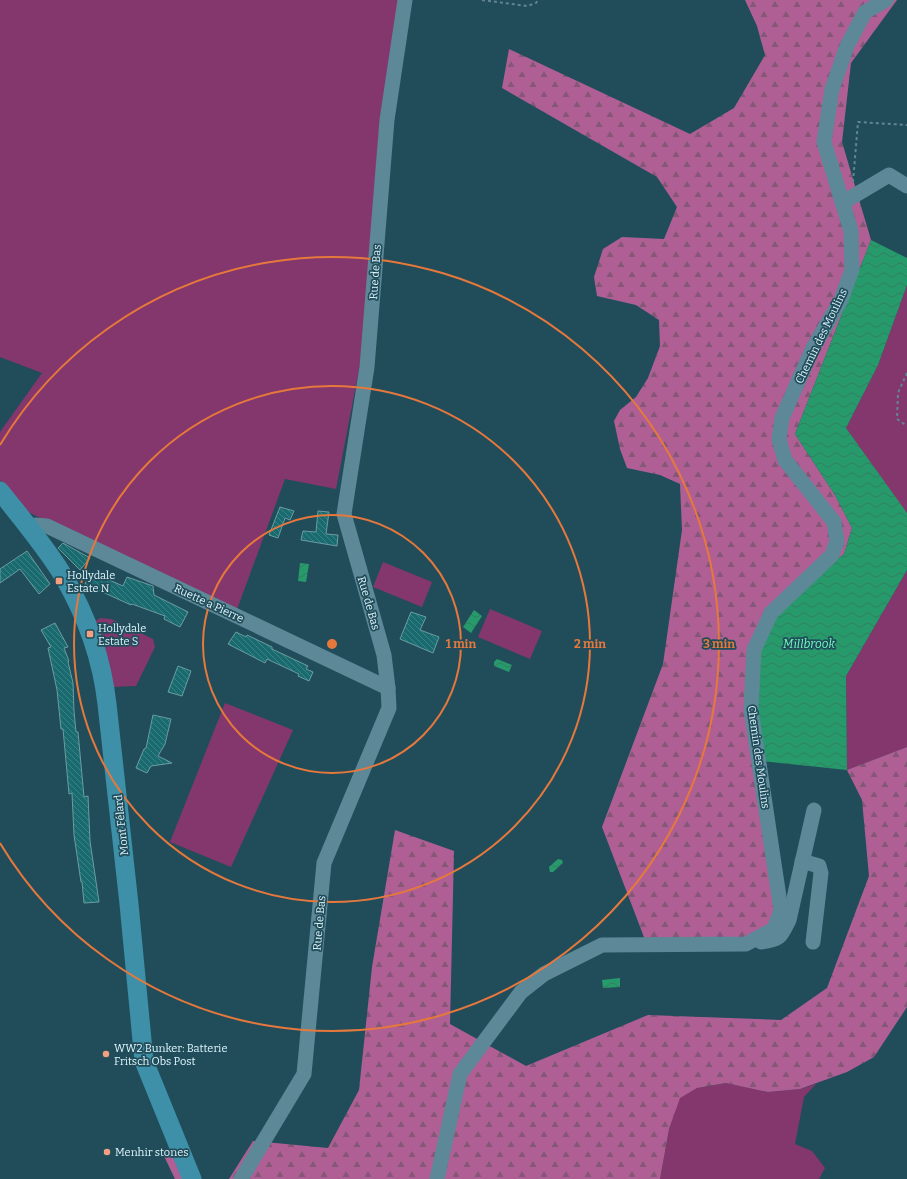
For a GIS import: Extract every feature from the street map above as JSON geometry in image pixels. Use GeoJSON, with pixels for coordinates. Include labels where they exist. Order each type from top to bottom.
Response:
{"type":"FeatureCollection","features":[{"type":"Feature","properties":{"kind":"main road","name":"Mont Félard"},"geometry":{"type":"LineString","coordinates":[[0,491],[29,527],[64,577],[72,592],[99,660],[104,680],[130,912],[144,1061],[192,1179]]}},
{"type":"Feature","properties":{"kind":"street","name":"Rue de Bas"},"geometry":{"type":"LineString","coordinates":[[241,1179],[304,1074],[324,863],[389,708],[384,655],[344,514],[367,367],[387,120],[405,0]]}},
{"type":"Feature","properties":{"kind":"street","name":"Chemin des Moulins"},"geometry":{"type":"LineString","coordinates":[[437,1179],[460,1074],[521,992],[544,974],[602,945],[746,944],[774,929],[781,910],[751,710],[754,650],[771,613],[832,555],[837,541],[834,522],[786,460],[779,439],[782,418],[813,348],[841,300],[852,270],[851,231],[847,200],[824,142],[832,89],[847,46],[865,12],[886,0]]}},
{"type":"Feature","properties":{"kind":"street"},"geometry":{"type":"LineString","coordinates":[[847,200],[889,175],[907,186]]}},
{"type":"Feature","properties":{"kind":"street","name":"Ruette a Pierre"},"geometry":{"type":"LineString","coordinates":[[29,527],[35,525],[47,526],[388,688]]}},
{"type":"Feature","properties":{"kind":"street"},"geometry":{"type":"LineString","coordinates":[[746,944],[772,941],[781,937],[789,920],[814,810]]}},
{"type":"Feature","properties":{"kind":"street"},"geometry":{"type":"LineString","coordinates":[[802,861],[819,866],[821,873],[812,942]]}},
{"type":"Feature","properties":{"kind":"path"},"geometry":{"type":"LineString","coordinates":[[482,0],[527,6],[536,3],[538,0]]}},
{"type":"Feature","properties":{"kind":"path"},"geometry":{"type":"LineString","coordinates":[[847,200],[858,122],[907,125]]}},
{"type":"Feature","properties":{"kind":"path"},"geometry":{"type":"LineString","coordinates":[[907,373],[898,393],[896,419],[907,426]]}},
{"type":"Feature","properties":{"kind":"shaded area"},"geometry":{"type":"Polygon","coordinates":[[[0,0],[403,0],[362,354],[336,489],[285,479],[236,612],[28,512],[0,480],[0,432],[42,373],[0,357],[0,0]]]}},
{"type":"Feature","properties":{"kind":"shaded area"},"geometry":{"type":"Polygon","coordinates":[[[907,285],[907,515],[846,428],[878,365],[907,285]]]}},
{"type":"Feature","properties":{"kind":"shaded area"},"geometry":{"type":"Polygon","coordinates":[[[383,562],[432,582],[422,607],[373,587],[383,562]]]}},
{"type":"Feature","properties":{"kind":"shaded area"},"geometry":{"type":"Polygon","coordinates":[[[907,570],[907,747],[847,770],[846,676],[907,570]]]}},
{"type":"Feature","properties":{"kind":"shaded area"},"geometry":{"type":"Polygon","coordinates":[[[490,609],[542,631],[530,659],[478,637],[490,609]]]}},
{"type":"Feature","properties":{"kind":"shaded area"},"geometry":{"type":"Polygon","coordinates":[[[100,618],[111,619],[153,639],[155,647],[136,686],[111,687],[94,626],[96,621],[100,618]]]}},
{"type":"Feature","properties":{"kind":"shaded area"},"geometry":{"type":"Polygon","coordinates":[[[225,703],[293,730],[231,867],[170,842],[225,703]]]}},
{"type":"Feature","properties":{"kind":"shaded area"},"geometry":{"type":"Polygon","coordinates":[[[727,1083],[768,1092],[800,1089],[816,1084],[804,1097],[795,1144],[812,1151],[825,1168],[819,1179],[660,1179],[669,1129],[679,1098],[697,1088],[727,1083]]]}},
{"type":"Feature","properties":{"kind":"green space"},"geometry":{"type":"Polygon","coordinates":[[[745,0],[897,0],[851,63],[842,142],[871,240],[795,434],[835,495],[852,528],[844,554],[771,613],[754,650],[781,910],[774,929],[746,944],[647,945],[602,827],[663,664],[682,530],[680,484],[660,475],[627,468],[620,449],[614,421],[620,410],[636,397],[648,378],[660,346],[659,320],[636,305],[597,296],[594,277],[603,249],[622,237],[664,239],[677,207],[657,177],[502,88],[509,49],[690,134],[734,108],[765,55],[757,26],[745,0]]]}},
{"type":"Feature","properties":{"kind":"green space"},"geometry":{"type":"Polygon","coordinates":[[[907,747],[907,1007],[874,1057],[847,1072],[800,1089],[768,1092],[726,1083],[697,1088],[680,1098],[669,1129],[660,1179],[229,1179],[253,1141],[328,1148],[359,1090],[372,967],[395,830],[454,851],[450,1024],[526,1066],[648,1015],[781,1020],[827,988],[869,876],[862,800],[847,770],[907,747]]]}},
{"type":"Feature","properties":{"kind":"green space"},"geometry":{"type":"Polygon","coordinates":[[[171,1147],[186,1179],[175,1179],[164,1156],[171,1147]]]}},
{"type":"Feature","properties":{"kind":"water","name":"Millbrook"},"geometry":{"type":"Polygon","coordinates":[[[871,240],[907,258],[907,285],[878,365],[846,428],[907,513],[907,570],[846,676],[847,770],[761,761],[754,650],[771,613],[844,554],[852,528],[835,495],[795,434],[871,240]]]}},
{"type":"Feature","properties":{"kind":"water"},"geometry":{"type":"Polygon","coordinates":[[[300,563],[309,564],[306,582],[298,581],[300,563]]]}},
{"type":"Feature","properties":{"kind":"water"},"geometry":{"type":"Polygon","coordinates":[[[474,610],[482,616],[471,633],[463,627],[474,610]]]}},
{"type":"Feature","properties":{"kind":"water"},"geometry":{"type":"Polygon","coordinates":[[[497,659],[512,665],[509,672],[494,666],[494,662],[497,659]]]}},
{"type":"Feature","properties":{"kind":"water"},"geometry":{"type":"Polygon","coordinates":[[[558,859],[562,860],[563,863],[553,872],[550,872],[549,867],[558,859]]]}},
{"type":"Feature","properties":{"kind":"water"},"geometry":{"type":"Polygon","coordinates":[[[620,978],[620,987],[603,988],[602,980],[620,978]]]}},
{"type":"Feature","properties":{"kind":"building"},"geometry":{"type":"Polygon","coordinates":[[[280,507],[294,511],[290,520],[285,518],[278,538],[269,535],[280,507]]]}},
{"type":"Feature","properties":{"kind":"building"},"geometry":{"type":"Polygon","coordinates":[[[318,511],[329,512],[326,534],[338,535],[337,546],[301,540],[303,531],[316,532],[318,511]]]}},
{"type":"Feature","properties":{"kind":"building"},"geometry":{"type":"Polygon","coordinates":[[[63,543],[90,558],[80,570],[58,548],[63,543]]]}},
{"type":"Feature","properties":{"kind":"building"},"geometry":{"type":"Polygon","coordinates":[[[27,551],[50,584],[39,594],[20,569],[0,583],[0,569],[27,551]]]}},
{"type":"Feature","properties":{"kind":"building"},"geometry":{"type":"Polygon","coordinates":[[[91,572],[123,586],[127,577],[153,586],[154,595],[188,612],[180,627],[164,619],[165,616],[132,604],[131,605],[85,584],[91,572]]]}},
{"type":"Feature","properties":{"kind":"building"},"geometry":{"type":"Polygon","coordinates":[[[411,612],[426,617],[420,630],[439,637],[433,653],[400,639],[411,612]]]}},
{"type":"Feature","properties":{"kind":"building"},"geometry":{"type":"Polygon","coordinates":[[[55,623],[68,647],[64,648],[69,661],[73,683],[76,732],[78,732],[84,797],[88,796],[90,841],[99,902],[84,903],[74,835],[72,793],[69,794],[63,729],[61,729],[57,690],[48,648],[51,647],[41,630],[55,623]]]}},
{"type":"Feature","properties":{"kind":"building"},"geometry":{"type":"Polygon","coordinates":[[[236,632],[246,637],[247,635],[308,666],[306,669],[313,672],[309,681],[298,676],[299,674],[267,659],[265,663],[228,644],[236,632]]]}},
{"type":"Feature","properties":{"kind":"building"},"geometry":{"type":"Polygon","coordinates":[[[178,666],[191,671],[182,696],[168,692],[178,666]]]}},
{"type":"Feature","properties":{"kind":"building"},"geometry":{"type":"Polygon","coordinates":[[[153,715],[171,719],[165,744],[158,756],[172,763],[151,766],[147,773],[136,768],[144,749],[146,748],[153,715]]]}},
{"type":"Feature","properties":{"kind":"place","name":"Hollydale Estate N"},"geometry":{"type":"Point","coordinates":[59,581]}},
{"type":"Feature","properties":{"kind":"place","name":"Hollydale Estate S"},"geometry":{"type":"Point","coordinates":[90,634]}},
{"type":"Feature","properties":{"kind":"place","name":"WW2 Bunker: Batterie Fritsch Obs Post"},"geometry":{"type":"Point","coordinates":[106,1054]}},
{"type":"Feature","properties":{"kind":"place","name":"Menhir stones"},"geometry":{"type":"Point","coordinates":[107,1152]}}]}
